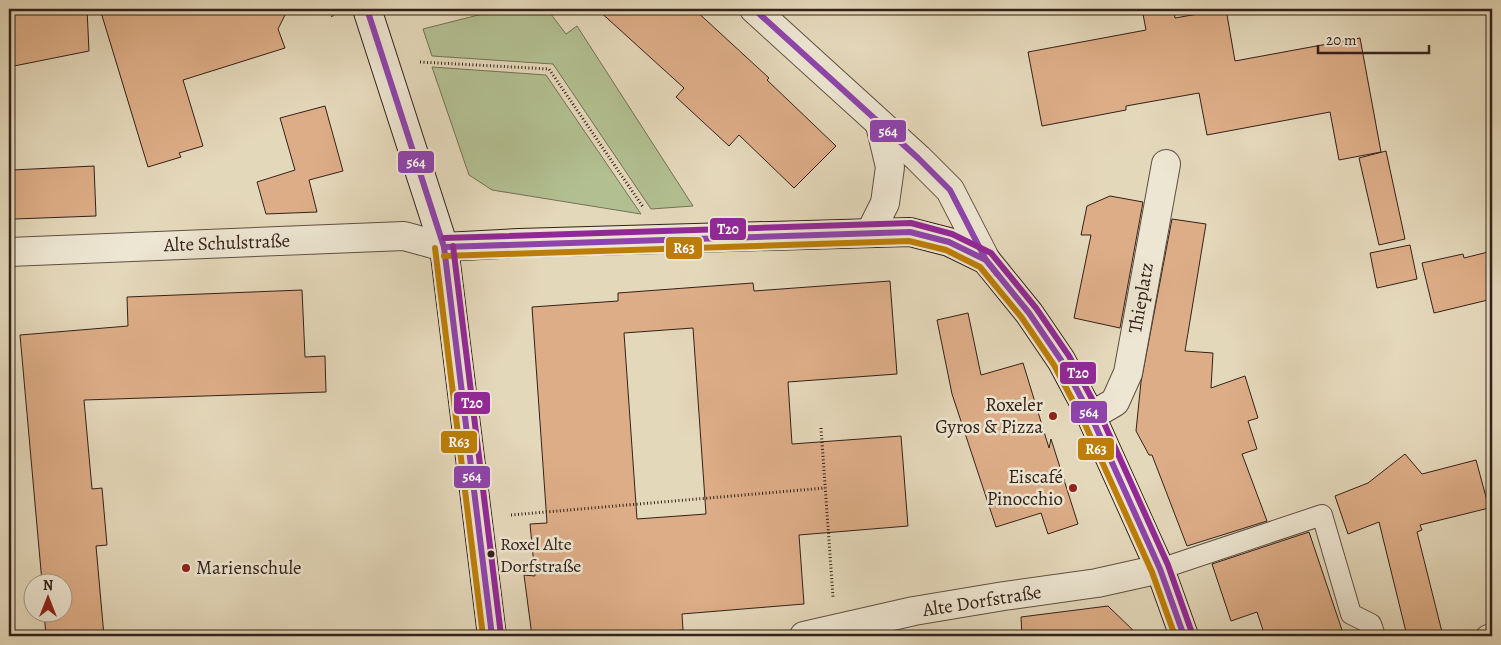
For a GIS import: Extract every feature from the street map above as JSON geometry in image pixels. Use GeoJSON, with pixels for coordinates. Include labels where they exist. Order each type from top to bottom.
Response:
{"type":"FeatureCollection","features":[{"type":"Feature","properties":{"kind":"main road"},"geometry":{"type":"LineString","coordinates":[[367,9],[444,247],[492,636]]}},
{"type":"Feature","properties":{"kind":"main road"},"geometry":{"type":"LineString","coordinates":[[754,9],[950,190],[986,260],[1029,313],[1061,360],[1091,416],[1160,569],[1184,636]]}},
{"type":"Feature","properties":{"kind":"main road"},"geometry":{"type":"LineString","coordinates":[[870,233],[884,203],[890,167],[880,125]]}},
{"type":"Feature","properties":{"kind":"main road","name":"Thieplatz"},"geometry":{"type":"LineString","coordinates":[[1091,416],[1114,402],[1128,373],[1166,164]]}},
{"type":"Feature","properties":{"kind":"main road","name":"Alte Schulstraße"},"geometry":{"type":"LineString","coordinates":[[9,252],[404,236],[444,247],[664,238],[910,232],[949,242],[986,260]]}},
{"type":"Feature","properties":{"kind":"main road","name":"Alte Dorfstraße"},"geometry":{"type":"LineString","coordinates":[[804,636],[986,599],[1097,584],[1160,569]]}},
{"type":"Feature","properties":{"kind":"lane"},"geometry":{"type":"LineString","coordinates":[[1160,569],[1322,515],[1351,614],[1371,624],[1375,636]]}},
{"type":"Feature","properties":{"kind":"lane"},"geometry":{"type":"LineString","coordinates":[[1486,636],[1492,633]]}},
{"type":"Feature","properties":{"kind":"path"},"geometry":{"type":"LineString","coordinates":[[383,60],[549,69],[664,238]]}},
{"type":"Feature","properties":{"kind":"path"},"geometry":{"type":"LineString","coordinates":[[821,428],[836,628]]}},
{"type":"Feature","properties":{"kind":"path"},"geometry":{"type":"LineString","coordinates":[[478,518],[825,488]]}},
{"type":"Feature","properties":{"kind":"green space"},"geometry":{"type":"Polygon","coordinates":[[[502,9],[547,9],[566,34],[577,26],[693,206],[651,209],[553,64],[432,56],[423,29],[502,9]]]}},
{"type":"Feature","properties":{"kind":"green space"},"geometry":{"type":"Polygon","coordinates":[[[432,67],[546,75],[641,214],[492,190],[469,175],[432,67]]]}},
{"type":"Feature","properties":{"kind":"building"},"geometry":{"type":"Polygon","coordinates":[[[9,9],[87,9],[89,51],[9,67],[9,9]]]}},
{"type":"Feature","properties":{"kind":"building"},"geometry":{"type":"Polygon","coordinates":[[[100,9],[288,9],[278,29],[285,48],[183,80],[203,146],[179,153],[181,157],[148,167],[100,9]]]}},
{"type":"Feature","properties":{"kind":"building"},"geometry":{"type":"Polygon","coordinates":[[[597,9],[694,9],[769,78],[767,80],[836,146],[794,188],[739,135],[729,146],[676,97],[684,88],[597,9]]]}},
{"type":"Feature","properties":{"kind":"building"},"geometry":{"type":"Polygon","coordinates":[[[1142,9],[1174,9],[1175,18],[1226,9],[1235,61],[1360,38],[1381,152],[1339,160],[1330,112],[1207,135],[1199,93],[1126,106],[1126,110],[1042,126],[1028,52],[1146,30],[1142,9]]]}},
{"type":"Feature","properties":{"kind":"building"},"geometry":{"type":"Polygon","coordinates":[[[325,106],[343,171],[309,180],[317,212],[266,214],[257,182],[295,170],[280,118],[325,106]]]}},
{"type":"Feature","properties":{"kind":"building"},"geometry":{"type":"Polygon","coordinates":[[[1386,151],[1405,239],[1379,245],[1359,158],[1386,151]]]}},
{"type":"Feature","properties":{"kind":"building"},"geometry":{"type":"Polygon","coordinates":[[[94,166],[96,216],[14,219],[12,170],[94,166]]]}},
{"type":"Feature","properties":{"kind":"building"},"geometry":{"type":"Polygon","coordinates":[[[1110,196],[1143,202],[1120,328],[1074,318],[1091,235],[1081,235],[1087,206],[1110,196]]]}},
{"type":"Feature","properties":{"kind":"building"},"geometry":{"type":"Polygon","coordinates":[[[1172,219],[1206,224],[1185,351],[1213,353],[1211,388],[1245,376],[1258,418],[1248,421],[1257,449],[1242,454],[1267,521],[1187,546],[1152,455],[1149,455],[1136,431],[1141,382],[1172,219]]]}},
{"type":"Feature","properties":{"kind":"building"},"geometry":{"type":"Polygon","coordinates":[[[1410,245],[1417,279],[1377,288],[1370,253],[1410,245]]]}},
{"type":"Feature","properties":{"kind":"building"},"geometry":{"type":"Polygon","coordinates":[[[1492,251],[1492,299],[1434,313],[1422,263],[1463,254],[1464,258],[1492,251]]]}},
{"type":"Feature","properties":{"kind":"building"},"geometry":{"type":"Polygon","coordinates":[[[890,281],[897,374],[788,382],[792,444],[901,436],[908,526],[799,535],[804,604],[682,614],[683,630],[621,636],[532,636],[524,575],[535,576],[530,524],[547,523],[532,307],[618,301],[618,293],[753,283],[754,291],[890,281]],[[693,328],[624,333],[637,519],[706,514],[693,328]]]}},
{"type":"Feature","properties":{"kind":"building"},"geometry":{"type":"Polygon","coordinates":[[[302,290],[305,357],[325,356],[326,392],[84,400],[92,489],[102,488],[107,545],[96,546],[104,636],[46,636],[45,622],[72,622],[72,572],[41,572],[20,335],[128,326],[127,297],[302,290]]]}},
{"type":"Feature","properties":{"kind":"building"},"geometry":{"type":"Polygon","coordinates":[[[968,313],[981,375],[1023,363],[1049,448],[1051,439],[1078,524],[1048,534],[1041,513],[996,527],[952,394],[937,320],[968,313]]]}},
{"type":"Feature","properties":{"kind":"building"},"geometry":{"type":"Polygon","coordinates":[[[1405,454],[1422,474],[1476,460],[1489,508],[1420,525],[1422,530],[1417,532],[1443,636],[1407,636],[1379,522],[1348,534],[1335,496],[1368,483],[1405,454]]]}},
{"type":"Feature","properties":{"kind":"building"},"geometry":{"type":"Polygon","coordinates":[[[1309,532],[1344,636],[1265,636],[1257,612],[1231,621],[1212,564],[1309,532]]]}},
{"type":"Feature","properties":{"kind":"building"},"geometry":{"type":"Polygon","coordinates":[[[1108,606],[1139,636],[1022,636],[1021,617],[1108,606]]]}},
{"type":"Feature","properties":{"kind":"transit line","name":"564"},"geometry":{"type":"LineString","coordinates":[[367,9],[444,247],[492,636]]}},
{"type":"Feature","properties":{"kind":"transit line","name":"564"},"geometry":{"type":"LineString","coordinates":[[754,9],[918,158],[950,190],[986,260],[997,274]]}},
{"type":"Feature","properties":{"kind":"transit line","name":"T20"},"geometry":{"type":"LineString","coordinates":[[444,238],[911,223],[952,234],[991,253],[1036,308],[1069,356],[1099,412],[1168,565],[1192,633]]}},
{"type":"Feature","properties":{"kind":"transit line","name":"564"},"geometry":{"type":"LineString","coordinates":[[444,247],[910,232],[949,242],[986,260],[1029,313],[1061,360],[1091,416],[1160,569],[1184,636]]}},
{"type":"Feature","properties":{"kind":"transit line","name":"R63"},"geometry":{"type":"LineString","coordinates":[[444,256],[909,241],[946,250],[980,267],[1022,318],[1054,365],[1083,420],[1152,572],[1175,636]]}},
{"type":"Feature","properties":{"kind":"transit line","name":"T20"},"geometry":{"type":"LineString","coordinates":[[453,246],[501,635]]}},
{"type":"Feature","properties":{"kind":"transit line","name":"R63"},"geometry":{"type":"LineString","coordinates":[[435,248],[483,636]]}},
{"type":"Feature","properties":{"kind":"place","name":"Roxeler Gyros & Pizza"},"geometry":{"type":"Point","coordinates":[1053,416]}},
{"type":"Feature","properties":{"kind":"place","name":"Eiscafé Pinocchio"},"geometry":{"type":"Point","coordinates":[1073,488]}},
{"type":"Feature","properties":{"kind":"place","name":"Roxel Alte Dorfstraße"},"geometry":{"type":"Point","coordinates":[491,554]}},
{"type":"Feature","properties":{"kind":"place","name":"Marienschule"},"geometry":{"type":"Point","coordinates":[186,568]}}]}
